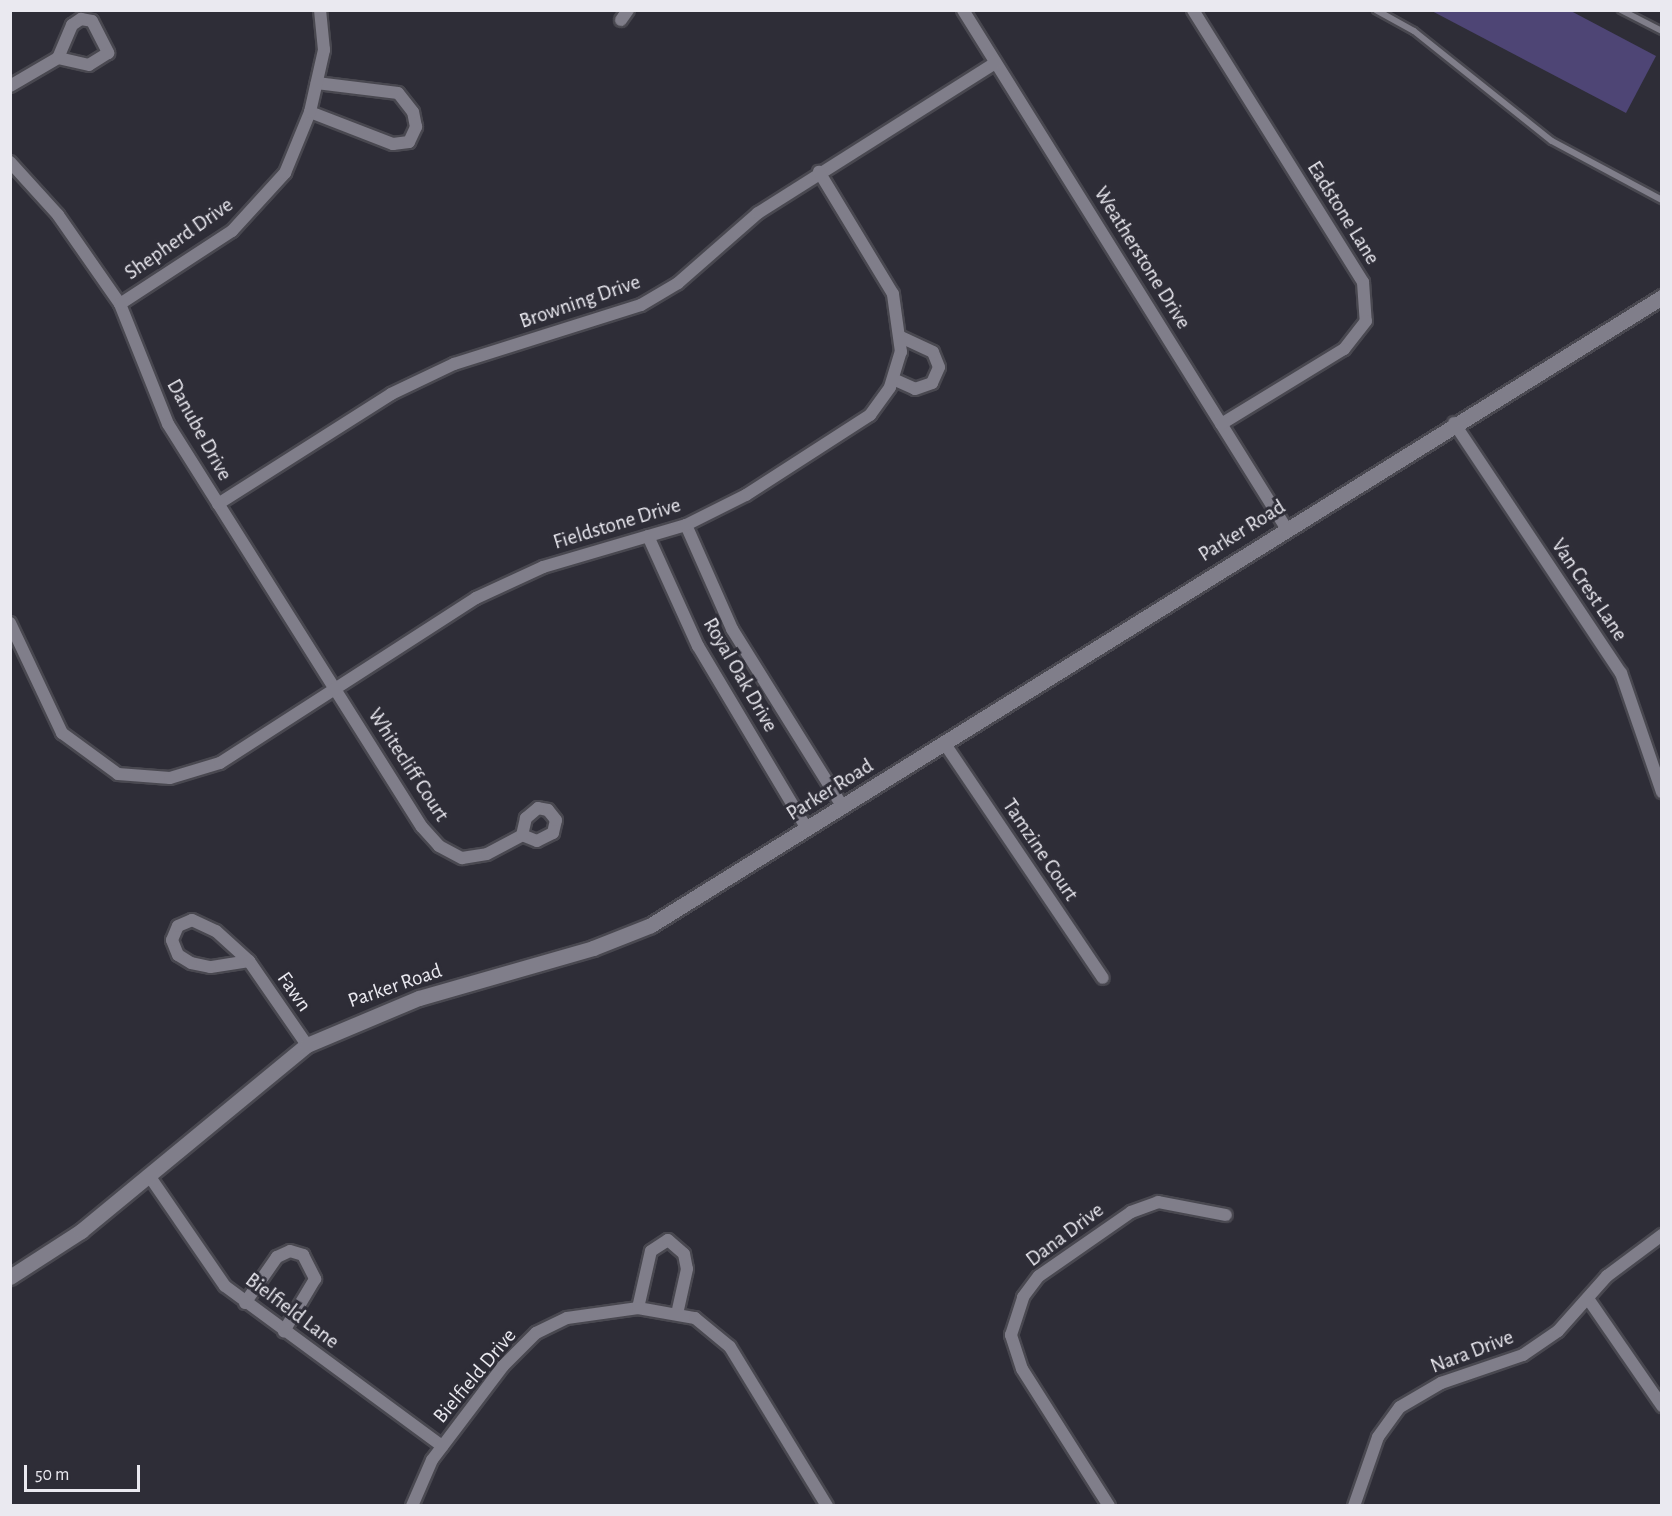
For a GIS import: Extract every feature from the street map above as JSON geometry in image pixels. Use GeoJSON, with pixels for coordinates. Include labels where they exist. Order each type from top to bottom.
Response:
{"type":"FeatureCollection","features":[{"type":"Feature","properties":{"kind":"main road","name":"Parker Road"},"geometry":{"type":"LineString","coordinates":[[10,1277],[81,1231],[150,1177],[228,1105],[307,1045],[419,998],[593,948],[651,925],[945,744],[1454,423],[1662,297]]}},
{"type":"Feature","properties":{"kind":"street","name":"Shepherd Drive"},"geometry":{"type":"LineString","coordinates":[[120,304],[232,231],[265,198],[285,173],[310,112],[324,50],[320,10]]}},
{"type":"Feature","properties":{"kind":"street","name":"Weatherstone Drive"},"geometry":{"type":"LineString","coordinates":[[963,10],[1286,528]]}},
{"type":"Feature","properties":{"kind":"street","name":"Eadstone Lane"},"geometry":{"type":"LineString","coordinates":[[1193,10],[1364,282],[1366,321],[1344,349],[1221,424]]}},
{"type":"Feature","properties":{"kind":"street"},"geometry":{"type":"LineString","coordinates":[[10,86],[58,58]]}},
{"type":"Feature","properties":{"kind":"street","name":"Browning Drive"},"geometry":{"type":"LineString","coordinates":[[218,504],[391,394],[454,364],[641,305],[678,283],[758,213],[819,172],[995,63]]}},
{"type":"Feature","properties":{"kind":"street"},"geometry":{"type":"LineString","coordinates":[[310,112],[393,144],[409,142],[416,127],[413,112],[398,93],[317,82]]}},
{"type":"Feature","properties":{"kind":"street","name":"Danube Drive"},"geometry":{"type":"LineString","coordinates":[[10,162],[58,215],[120,304],[168,424],[336,689]]}},
{"type":"Feature","properties":{"kind":"street","name":"Fieldstone Drive"},"geometry":{"type":"LineString","coordinates":[[10,623],[62,733],[118,774],[170,778],[196,773],[336,689],[476,598],[543,567],[686,525],[845,436],[870,415],[893,379],[901,337],[893,294],[880,266],[819,172]]}},
{"type":"Feature","properties":{"kind":"street"},"geometry":{"type":"LineString","coordinates":[[893,379],[915,389],[932,383],[939,367],[933,352],[901,337]]}},
{"type":"Feature","properties":{"kind":"street","name":"Van Crest Lane"},"geometry":{"type":"LineString","coordinates":[[1454,423],[1621,673],[1662,792]]}},
{"type":"Feature","properties":{"kind":"street","name":"Royal Oak Drive"},"geometry":{"type":"LineString","coordinates":[[686,525],[732,629],[843,807]]}},
{"type":"Feature","properties":{"kind":"street","name":"Royal Oak Drive"},"geometry":{"type":"LineString","coordinates":[[648,536],[698,646],[807,829]]}},
{"type":"Feature","properties":{"kind":"street","name":"Whitecliff Court"},"geometry":{"type":"LineString","coordinates":[[336,689],[440,846],[462,858],[487,854],[522,835]]}},
{"type":"Feature","properties":{"kind":"street","name":"Tamzine Court"},"geometry":{"type":"LineString","coordinates":[[945,744],[1103,978]]}},
{"type":"Feature","properties":{"kind":"street","name":"Fawn"},"geometry":{"type":"LineString","coordinates":[[249,961],[210,967],[191,963],[178,955],[172,940],[178,926],[192,920],[216,931],[249,961],[307,1045]]}},
{"type":"Feature","properties":{"kind":"street","name":"Bielfield Lane"},"geometry":{"type":"LineString","coordinates":[[150,1177],[205,1261],[245,1303],[442,1446]]}},
{"type":"Feature","properties":{"kind":"street","name":"Dana Drive"},"geometry":{"type":"LineString","coordinates":[[1109,1506],[1022,1369],[1011,1335],[1023,1297],[1039,1276],[1131,1212],[1158,1202],[1226,1215]]}},
{"type":"Feature","properties":{"kind":"street","name":"Nara Drive"},"geometry":{"type":"LineString","coordinates":[[1357,1505],[1378,1437],[1400,1407],[1441,1383],[1523,1355],[1589,1300],[1607,1276],[1662,1235]]}},
{"type":"Feature","properties":{"kind":"street"},"geometry":{"type":"LineString","coordinates":[[638,1308],[651,1251],[668,1240],[684,1254],[687,1269],[677,1314]]}},
{"type":"Feature","properties":{"kind":"street"},"geometry":{"type":"LineString","coordinates":[[245,1303],[278,1257],[290,1251],[303,1255],[315,1279],[284,1331]]}},
{"type":"Feature","properties":{"kind":"street"},"geometry":{"type":"LineString","coordinates":[[1589,1300],[1662,1406]]}},
{"type":"Feature","properties":{"kind":"street","name":"Bielfield Drive"},"geometry":{"type":"LineString","coordinates":[[412,1506],[442,1446],[503,1366],[536,1333],[567,1318],[638,1308],[695,1318],[730,1347],[827,1506]]}},
{"type":"Feature","properties":{"kind":"lane"},"geometry":{"type":"LineString","coordinates":[[1376,10],[1414,31],[1552,141],[1662,200]]}},
{"type":"Feature","properties":{"kind":"lane"},"geometry":{"type":"LineString","coordinates":[[1621,10],[1662,31]]}},
{"type":"Feature","properties":{"kind":"building"},"geometry":{"type":"Polygon","coordinates":[[[1430,10],[1569,10],[1656,56],[1626,113],[1430,10]]]}}]}
